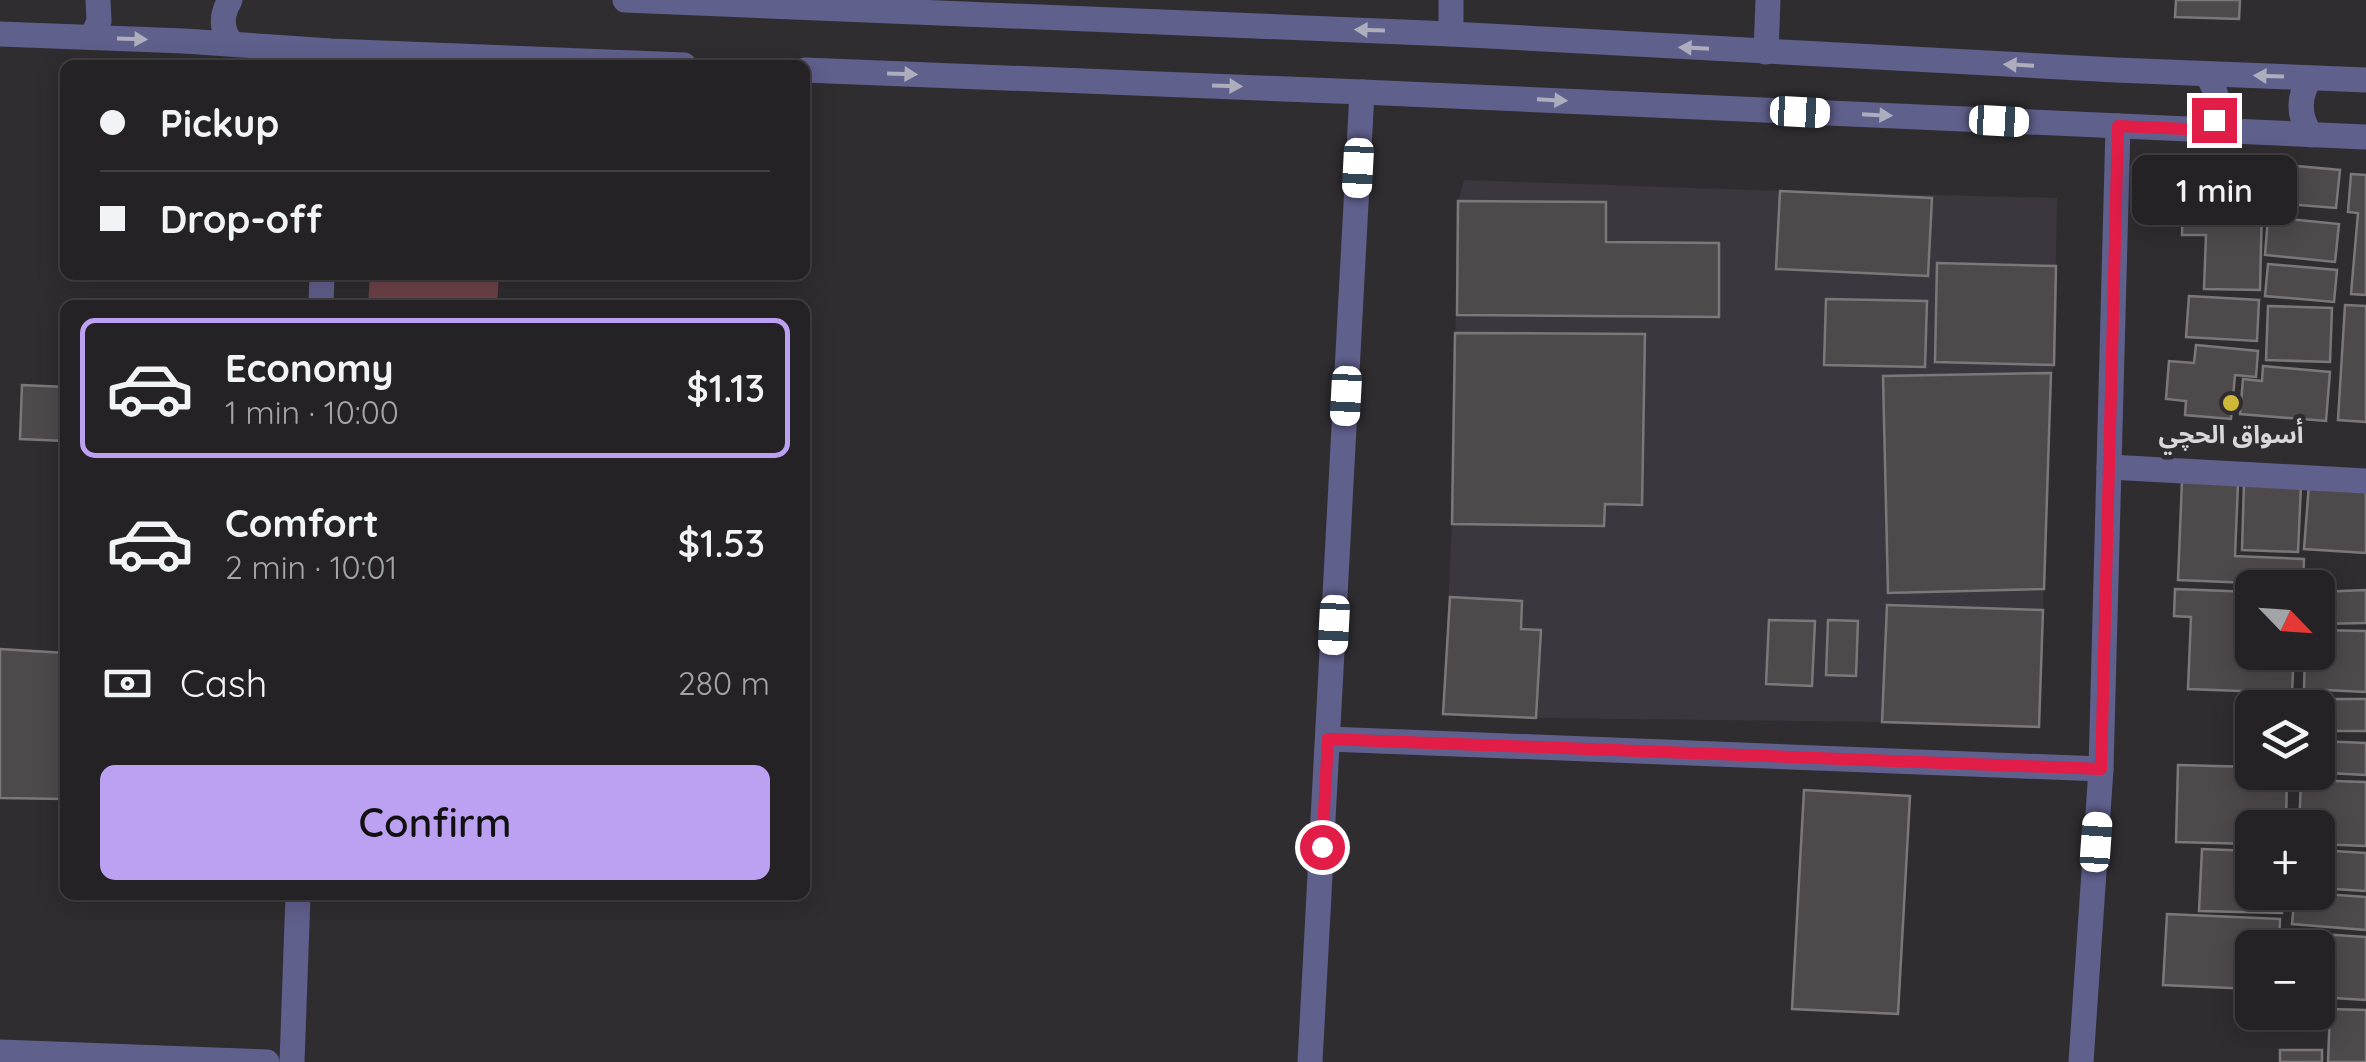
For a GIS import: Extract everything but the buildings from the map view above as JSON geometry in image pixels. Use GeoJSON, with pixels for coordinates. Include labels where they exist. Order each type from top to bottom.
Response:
{"type":"FeatureCollection","features":[{"type":"Feature","properties":{"kind":"street"},"geometry":{"type":"LineString","coordinates":[[92,37],[99,21],[98,0]]}},
{"type":"Feature","properties":{"kind":"street"},"geometry":{"type":"LineString","coordinates":[[230,0],[223,26],[233,44]]}},
{"type":"Feature","properties":{"kind":"street"},"geometry":{"type":"LineString","coordinates":[[625,0],[855,5],[2366,80]]}},
{"type":"Feature","properties":{"kind":"street"},"geometry":{"type":"LineString","coordinates":[[1451,0],[1451,34]]}},
{"type":"Feature","properties":{"kind":"street"},"geometry":{"type":"LineString","coordinates":[[1766,52],[1768,0]]}},
{"type":"Feature","properties":{"kind":"street"},"geometry":{"type":"LineString","coordinates":[[0,34],[233,44],[330,58],[431,60]]}},
{"type":"Feature","properties":{"kind":"street"},"geometry":{"type":"LineString","coordinates":[[810,70],[2366,137]]}},
{"type":"Feature","properties":{"kind":"street"},"geometry":{"type":"LineString","coordinates":[[2206,74],[2218,100],[2209,130]]}},
{"type":"Feature","properties":{"kind":"street"},"geometry":{"type":"LineString","coordinates":[[2310,78],[2300,107],[2311,134]]}},
{"type":"Feature","properties":{"kind":"street"},"geometry":{"type":"LineString","coordinates":[[1310,1062],[1362,92]]}},
{"type":"Feature","properties":{"kind":"street"},"geometry":{"type":"LineString","coordinates":[[2081,1062],[2101,769],[2118,126]]}},
{"type":"Feature","properties":{"kind":"street"},"geometry":{"type":"LineString","coordinates":[[2109,466],[2366,482]]}},
{"type":"Feature","properties":{"kind":"street"},"geometry":{"type":"LineString","coordinates":[[1328,739],[2101,769]]}},
{"type":"Feature","properties":{"kind":"street"},"geometry":{"type":"LineString","coordinates":[[292,1062],[298,900]]}},
{"type":"Feature","properties":{"kind":"street"},"geometry":{"type":"LineString","coordinates":[[0,1052],[267,1062]]}},
{"type":"Feature","properties":{"kind":"shaded area"},"geometry":{"type":"Polygon","coordinates":[[[1464,180],[2057,198],[2039,727],[1443,714],[1452,524],[1458,201],[1464,180]]]}},
{"type":"Feature","properties":{"kind":"shaded area"},"geometry":{"type":"Polygon","coordinates":[[[370,280],[499,280],[497,300],[368,300],[370,280]]]}},
{"type":"Feature","properties":{"kind":"place","name":"أسواق الحچي"},"geometry":{"type":"Point","coordinates":[2231,403]}},
{"type":"Feature","properties":{"kind":"route"},"geometry":{"type":"LineString","coordinates":[[1322,847],[1328,739],[2101,769],[2118,126],[2209,130],[2214,120]]}}]}
